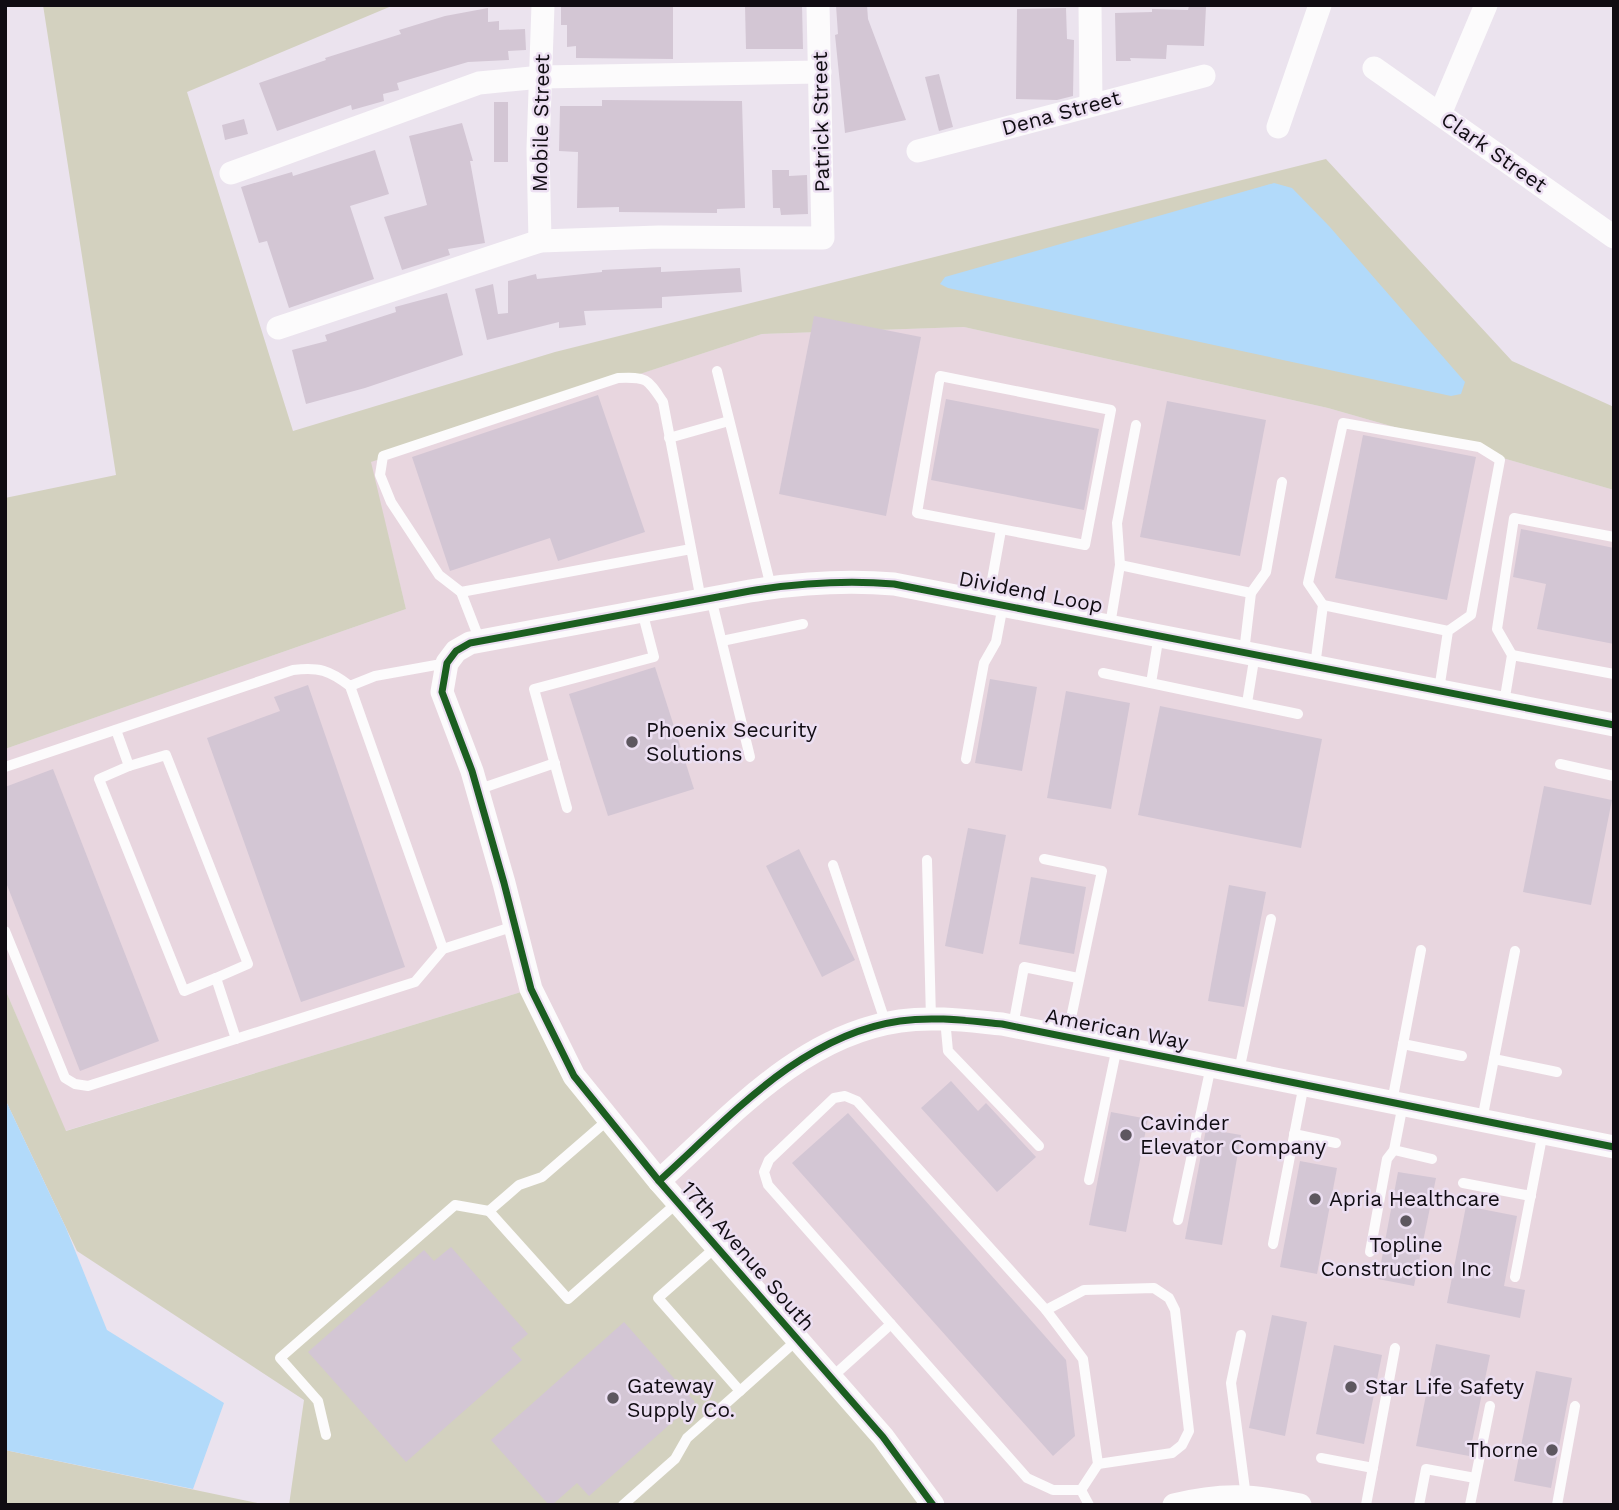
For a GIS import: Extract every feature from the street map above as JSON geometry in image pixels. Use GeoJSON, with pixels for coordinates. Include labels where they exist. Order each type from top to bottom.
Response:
{"type":"FeatureCollection","features":[{"type":"Feature","properties":{"kind":"street","name":"Mobile Street"},"geometry":{"type":"LineString","coordinates":[[540,242],[538,149],[543,5]]}},
{"type":"Feature","properties":{"kind":"street","name":"Patrick Street"},"geometry":{"type":"LineString","coordinates":[[540,242],[659,237],[823,238],[818,5]]}},
{"type":"Feature","properties":{"kind":"street"},"geometry":{"type":"LineString","coordinates":[[1090,5],[1091,105]]}},
{"type":"Feature","properties":{"kind":"street"},"geometry":{"type":"LineString","coordinates":[[1278,127],[1320,5]]}},
{"type":"Feature","properties":{"kind":"street"},"geometry":{"type":"LineString","coordinates":[[1440,114],[1486,5]]}},
{"type":"Feature","properties":{"kind":"street","name":"Clark Street"},"geometry":{"type":"LineString","coordinates":[[1374,68],[1614,237]]}},
{"type":"Feature","properties":{"kind":"street"},"geometry":{"type":"LineString","coordinates":[[231,173],[479,83],[541,77],[820,72]]}},
{"type":"Feature","properties":{"kind":"street","name":"Dena Street"},"geometry":{"type":"LineString","coordinates":[[918,151],[1204,76]]}},
{"type":"Feature","properties":{"kind":"street"},"geometry":{"type":"LineString","coordinates":[[278,328],[540,242]]}},
{"type":"Feature","properties":{"kind":"street","name":"Dividend Loop"},"geometry":{"type":"LineString","coordinates":[[447,663],[456,651],[470,643],[771,587],[853,580],[894,583],[1614,725]]}},
{"type":"Feature","properties":{"kind":"street","name":"17th Avenue South"},"geometry":{"type":"LineString","coordinates":[[447,663],[442,692],[477,790],[531,989],[575,1076],[659,1181],[883,1437],[933,1505]]}},
{"type":"Feature","properties":{"kind":"street","name":"American Way"},"geometry":{"type":"LineString","coordinates":[[659,1181],[775,1076],[808,1055],[859,1032],[886,1024],[938,1019],[1013,1026],[1614,1147]]}},
{"type":"Feature","properties":{"kind":"street"},"geometry":{"type":"LineString","coordinates":[[1174,1505],[1210,1496],[1246,1497],[1300,1505]]}},
{"type":"Feature","properties":{"kind":"lane"},"geometry":{"type":"LineString","coordinates":[[717,371],[771,587]]}},
{"type":"Feature","properties":{"kind":"lane"},"geometry":{"type":"LineString","coordinates":[[940,376],[1111,410],[1085,545],[1001,530],[917,513],[940,376]]}},
{"type":"Feature","properties":{"kind":"lane"},"geometry":{"type":"LineString","coordinates":[[480,641],[461,592],[439,575],[391,502],[380,475],[383,456],[618,378],[637,378],[650,382],[663,402],[691,549],[722,640],[750,757]]}},
{"type":"Feature","properties":{"kind":"lane"},"geometry":{"type":"LineString","coordinates":[[669,438],[729,421]]}},
{"type":"Feature","properties":{"kind":"lane"},"geometry":{"type":"LineString","coordinates":[[1315,666],[1323,605],[1308,583],[1343,423],[1479,447],[1500,460],[1471,615],[1448,631],[1439,690]]}},
{"type":"Feature","properties":{"kind":"lane"},"geometry":{"type":"LineString","coordinates":[[1110,625],[1120,565],[1117,523],[1136,425]]}},
{"type":"Feature","properties":{"kind":"lane"},"geometry":{"type":"LineString","coordinates":[[1247,703],[1251,593],[1266,572],[1282,482]]}},
{"type":"Feature","properties":{"kind":"lane"},"geometry":{"type":"LineString","coordinates":[[1504,703],[1512,655],[1497,629],[1514,518],[1614,537]]}},
{"type":"Feature","properties":{"kind":"lane"},"geometry":{"type":"LineString","coordinates":[[965,760],[984,663],[996,642],[1001,530]]}},
{"type":"Feature","properties":{"kind":"lane"},"geometry":{"type":"LineString","coordinates":[[461,592],[691,549]]}},
{"type":"Feature","properties":{"kind":"lane"},"geometry":{"type":"LineString","coordinates":[[1120,565],[1251,593]]}},
{"type":"Feature","properties":{"kind":"lane"},"geometry":{"type":"LineString","coordinates":[[1323,605],[1448,631]]}},
{"type":"Feature","properties":{"kind":"lane"},"geometry":{"type":"LineString","coordinates":[[567,808],[534,689],[654,657],[642,611]]}},
{"type":"Feature","properties":{"kind":"lane"},"geometry":{"type":"LineString","coordinates":[[722,640],[803,624]]}},
{"type":"Feature","properties":{"kind":"lane"},"geometry":{"type":"LineString","coordinates":[[1151,683],[1159,635]]}},
{"type":"Feature","properties":{"kind":"lane"},"geometry":{"type":"LineString","coordinates":[[1512,655],[1614,674]]}},
{"type":"Feature","properties":{"kind":"lane"},"geometry":{"type":"LineString","coordinates":[[350,686],[375,676],[447,663]]}},
{"type":"Feature","properties":{"kind":"lane"},"geometry":{"type":"LineString","coordinates":[[5,767],[293,670],[315,668],[334,674],[350,686],[443,949]]}},
{"type":"Feature","properties":{"kind":"lane"},"geometry":{"type":"LineString","coordinates":[[1103,673],[1298,714]]}},
{"type":"Feature","properties":{"kind":"lane"},"geometry":{"type":"LineString","coordinates":[[116,730],[129,766]]}},
{"type":"Feature","properties":{"kind":"lane"},"geometry":{"type":"LineString","coordinates":[[166,755],[248,964],[216,978],[184,991],[99,779],[129,766],[166,755]]}},
{"type":"Feature","properties":{"kind":"lane"},"geometry":{"type":"LineString","coordinates":[[477,790],[555,763]]}},
{"type":"Feature","properties":{"kind":"lane"},"geometry":{"type":"LineString","coordinates":[[1560,764],[1614,776]]}},
{"type":"Feature","properties":{"kind":"lane"},"geometry":{"type":"LineString","coordinates":[[1044,859],[1102,870],[1067,1037]]}},
{"type":"Feature","properties":{"kind":"lane"},"geometry":{"type":"LineString","coordinates":[[927,860],[938,1019],[948,1051],[1039,1146]]}},
{"type":"Feature","properties":{"kind":"lane"},"geometry":{"type":"LineString","coordinates":[[833,865],[886,1024]]}},
{"type":"Feature","properties":{"kind":"lane"},"geometry":{"type":"LineString","coordinates":[[1239,1071],[1271,919]]}},
{"type":"Feature","properties":{"kind":"lane"},"geometry":{"type":"LineString","coordinates":[[5,931],[65,1078],[75,1084],[88,1086],[415,982],[443,949],[515,926]]}},
{"type":"Feature","properties":{"kind":"lane"},"geometry":{"type":"LineString","coordinates":[[1370,1252],[1387,1159],[1394,1150],[1403,1044],[1421,950]]}},
{"type":"Feature","properties":{"kind":"lane"},"geometry":{"type":"LineString","coordinates":[[1482,1120],[1514,951]]}},
{"type":"Feature","properties":{"kind":"lane"},"geometry":{"type":"LineString","coordinates":[[1013,1026],[1024,967],[1078,978]]}},
{"type":"Feature","properties":{"kind":"lane"},"geometry":{"type":"LineString","coordinates":[[216,978],[236,1039]]}},
{"type":"Feature","properties":{"kind":"lane"},"geometry":{"type":"LineString","coordinates":[[1403,1044],[1462,1056]]}},
{"type":"Feature","properties":{"kind":"lane"},"geometry":{"type":"LineString","coordinates":[[1089,1180],[1116,1047]]}},
{"type":"Feature","properties":{"kind":"lane"},"geometry":{"type":"LineString","coordinates":[[1494,1059],[1557,1072]]}},
{"type":"Feature","properties":{"kind":"lane"},"geometry":{"type":"LineString","coordinates":[[1178,1220],[1211,1066]]}},
{"type":"Feature","properties":{"kind":"lane"},"geometry":{"type":"LineString","coordinates":[[1273,1244],[1304,1084]]}},
{"type":"Feature","properties":{"kind":"lane"},"geometry":{"type":"LineString","coordinates":[[845,1096],[857,1101],[1046,1310],[1083,1359],[1098,1464],[1081,1490],[1053,1490],[1027,1478],[768,1185],[764,1172],[769,1160],[834,1098],[845,1096]]}},
{"type":"Feature","properties":{"kind":"lane"},"geometry":{"type":"LineString","coordinates":[[489,1211],[519,1185],[542,1177],[609,1119]]}},
{"type":"Feature","properties":{"kind":"lane"},"geometry":{"type":"LineString","coordinates":[[1515,1277],[1543,1132]]}},
{"type":"Feature","properties":{"kind":"lane"},"geometry":{"type":"LineString","coordinates":[[1294,1134],[1336,1143]]}},
{"type":"Feature","properties":{"kind":"lane"},"geometry":{"type":"LineString","coordinates":[[1394,1150],[1432,1159]]}},
{"type":"Feature","properties":{"kind":"lane"},"geometry":{"type":"LineString","coordinates":[[1463,1183],[1531,1196]]}},
{"type":"Feature","properties":{"kind":"lane"},"geometry":{"type":"LineString","coordinates":[[326,1435],[318,1401],[280,1358],[455,1205],[489,1211],[568,1299],[677,1202]]}},
{"type":"Feature","properties":{"kind":"lane"},"geometry":{"type":"LineString","coordinates":[[716,1247],[658,1298],[740,1391]]}},
{"type":"Feature","properties":{"kind":"lane"},"geometry":{"type":"LineString","coordinates":[[1046,1310],[1084,1290],[1154,1289],[1169,1298],[1175,1310],[1189,1431],[1182,1445],[1172,1453],[1098,1464]]}},
{"type":"Feature","properties":{"kind":"lane"},"geometry":{"type":"LineString","coordinates":[[831,1378],[891,1324]]}},
{"type":"Feature","properties":{"kind":"lane"},"geometry":{"type":"LineString","coordinates":[[1241,1335],[1231,1383],[1246,1497]]}},
{"type":"Feature","properties":{"kind":"lane"},"geometry":{"type":"LineString","coordinates":[[623,1505],[675,1459],[687,1438],[797,1340]]}},
{"type":"Feature","properties":{"kind":"lane"},"geometry":{"type":"LineString","coordinates":[[1366,1505],[1395,1349]]}},
{"type":"Feature","properties":{"kind":"lane"},"geometry":{"type":"LineString","coordinates":[[1470,1505],[1490,1406]]}},
{"type":"Feature","properties":{"kind":"lane"},"geometry":{"type":"LineString","coordinates":[[1557,1505],[1575,1406]]}},
{"type":"Feature","properties":{"kind":"lane"},"geometry":{"type":"LineString","coordinates":[[1321,1458],[1373,1468]]}},
{"type":"Feature","properties":{"kind":"lane"},"geometry":{"type":"LineString","coordinates":[[1419,1505],[1426,1469],[1475,1478]]}},
{"type":"Feature","properties":{"kind":"lane"},"geometry":{"type":"LineString","coordinates":[[1081,1490],[1089,1505]]}},
{"type":"Feature","properties":{"kind":"shaded area"},"geometry":{"type":"Polygon","coordinates":[[[43,5],[394,5],[187,92],[293,431],[555,352],[1326,159],[1512,361],[1614,407],[1614,490],[1328,408],[964,327],[762,334],[371,462],[406,609],[5,749],[5,498],[116,475],[43,5]]]}},
{"type":"Feature","properties":{"kind":"shaded area"},"geometry":{"type":"Polygon","coordinates":[[[964,327],[1328,408],[1614,490],[1614,1505],[933,1505],[589,1095],[531,989],[65,1131],[5,989],[5,749],[406,609],[370,462],[762,334],[964,327]]]}},
{"type":"Feature","properties":{"kind":"shaded area"},"geometry":{"type":"Polygon","coordinates":[[[5,989],[66,1131],[531,989],[575,1076],[933,1505],[289,1505],[304,1400],[77,1251],[5,1099],[5,989]]]}},
{"type":"Feature","properties":{"kind":"shaded area"},"geometry":{"type":"Polygon","coordinates":[[[5,1450],[267,1505],[5,1505],[5,1450]]]}},
{"type":"Feature","properties":{"kind":"water"},"geometry":{"type":"Polygon","coordinates":[[[1274,183],[1292,188],[1329,226],[1465,382],[1461,394],[1451,396],[948,288],[940,284],[945,277],[1274,183]]]}},
{"type":"Feature","properties":{"kind":"water"},"geometry":{"type":"Polygon","coordinates":[[[5,1099],[66,1228],[107,1330],[224,1403],[193,1489],[5,1450],[5,1099]]]}},
{"type":"Feature","properties":{"kind":"building"},"geometry":{"type":"Polygon","coordinates":[[[561,5],[673,5],[673,59],[576,58],[576,46],[567,47],[567,25],[561,25],[561,5]]]}},
{"type":"Feature","properties":{"kind":"building"},"geometry":{"type":"Polygon","coordinates":[[[745,5],[802,5],[803,49],[746,49],[745,5]]]}},
{"type":"Feature","properties":{"kind":"building"},"geometry":{"type":"Polygon","coordinates":[[[836,5],[867,5],[868,19],[906,120],[845,133],[835,35],[838,34],[836,5]]]}},
{"type":"Feature","properties":{"kind":"building"},"geometry":{"type":"Polygon","coordinates":[[[1189,6],[1206,7],[1204,46],[1167,45],[1166,59],[1130,58],[1131,61],[1116,61],[1115,13],[1152,12],[1152,9],[1188,10],[1189,6]]]}},
{"type":"Feature","properties":{"kind":"building"},"geometry":{"type":"Polygon","coordinates":[[[488,8],[488,22],[499,21],[499,30],[525,29],[526,50],[508,51],[509,60],[468,62],[397,83],[399,90],[383,94],[384,101],[352,110],[351,105],[277,131],[259,83],[326,60],[325,58],[401,34],[399,30],[445,16],[488,8]]]}},
{"type":"Feature","properties":{"kind":"building"},"geometry":{"type":"Polygon","coordinates":[[[1066,8],[1067,39],[1074,40],[1073,96],[1057,100],[1016,99],[1017,9],[1066,8]]]}},
{"type":"Feature","properties":{"kind":"building"},"geometry":{"type":"Polygon","coordinates":[[[939,74],[953,127],[939,131],[925,77],[939,74]]]}},
{"type":"Feature","properties":{"kind":"building"},"geometry":{"type":"Polygon","coordinates":[[[602,100],[742,101],[745,208],[717,209],[717,213],[619,212],[619,207],[577,208],[578,152],[559,151],[560,106],[602,106],[602,100]]]}},
{"type":"Feature","properties":{"kind":"building"},"geometry":{"type":"Polygon","coordinates":[[[494,102],[508,102],[508,162],[494,162],[494,102]]]}},
{"type":"Feature","properties":{"kind":"building"},"geometry":{"type":"Polygon","coordinates":[[[244,119],[248,134],[225,140],[222,125],[244,119]]]}},
{"type":"Feature","properties":{"kind":"building"},"geometry":{"type":"Polygon","coordinates":[[[462,123],[473,161],[470,161],[485,243],[448,249],[450,255],[402,270],[384,217],[427,205],[409,136],[462,123]]]}},
{"type":"Feature","properties":{"kind":"building"},"geometry":{"type":"Polygon","coordinates":[[[375,150],[389,194],[350,206],[374,279],[289,308],[267,241],[259,243],[241,187],[292,172],[293,176],[375,150]]]}},
{"type":"Feature","properties":{"kind":"building"},"geometry":{"type":"Polygon","coordinates":[[[772,170],[789,170],[789,176],[807,175],[808,214],[781,215],[780,208],[773,208],[772,170]]]}},
{"type":"Feature","properties":{"kind":"building"},"geometry":{"type":"Polygon","coordinates":[[[661,267],[661,272],[740,268],[742,292],[662,297],[662,308],[584,311],[586,325],[559,328],[559,322],[487,340],[475,289],[493,284],[498,314],[508,313],[508,281],[536,274],[537,279],[602,270],[661,267]]]}},
{"type":"Feature","properties":{"kind":"building"},"geometry":{"type":"Polygon","coordinates":[[[447,293],[463,355],[365,388],[306,404],[292,350],[327,341],[325,335],[396,312],[395,307],[447,293]]]}},
{"type":"Feature","properties":{"kind":"building"},"geometry":{"type":"Polygon","coordinates":[[[814,316],[921,337],[886,516],[779,494],[814,316]]]}},
{"type":"Feature","properties":{"kind":"building"},"geometry":{"type":"Polygon","coordinates":[[[598,395],[645,532],[558,561],[550,538],[450,571],[412,457],[598,395]]]}},
{"type":"Feature","properties":{"kind":"building"},"geometry":{"type":"Polygon","coordinates":[[[946,399],[1099,429],[1084,510],[931,480],[946,399]]]}},
{"type":"Feature","properties":{"kind":"building"},"geometry":{"type":"Polygon","coordinates":[[[1167,401],[1266,420],[1240,556],[1140,537],[1167,401]]]}},
{"type":"Feature","properties":{"kind":"building"},"geometry":{"type":"Polygon","coordinates":[[[1363,435],[1476,457],[1447,600],[1335,578],[1363,435]]]}},
{"type":"Feature","properties":{"kind":"building"},"geometry":{"type":"Polygon","coordinates":[[[1521,529],[1614,548],[1614,644],[1537,629],[1546,584],[1513,577],[1521,529]]]}},
{"type":"Feature","properties":{"kind":"building","name":"Phoenix Security Solutions"},"geometry":{"type":"Polygon","coordinates":[[[655,667],[694,789],[608,816],[569,694],[655,667]]]}},
{"type":"Feature","properties":{"kind":"building"},"geometry":{"type":"Polygon","coordinates":[[[990,679],[1037,687],[1022,771],[975,763],[990,679]]]}},
{"type":"Feature","properties":{"kind":"building"},"geometry":{"type":"Polygon","coordinates":[[[308,685],[405,967],[301,1002],[207,738],[280,711],[274,697],[308,685]]]}},
{"type":"Feature","properties":{"kind":"building"},"geometry":{"type":"Polygon","coordinates":[[[1066,691],[1130,703],[1111,809],[1047,798],[1066,691]]]}},
{"type":"Feature","properties":{"kind":"building"},"geometry":{"type":"Polygon","coordinates":[[[1160,706],[1322,739],[1301,848],[1138,815],[1160,706]]]}},
{"type":"Feature","properties":{"kind":"building"},"geometry":{"type":"Polygon","coordinates":[[[53,769],[159,1041],[80,1071],[5,880],[5,787],[53,769]]]}},
{"type":"Feature","properties":{"kind":"building"},"geometry":{"type":"Polygon","coordinates":[[[1544,786],[1612,800],[1591,905],[1523,892],[1544,786]]]}},
{"type":"Feature","properties":{"kind":"building"},"geometry":{"type":"Polygon","coordinates":[[[968,828],[1006,835],[983,954],[945,946],[968,828]]]}},
{"type":"Feature","properties":{"kind":"building"},"geometry":{"type":"Polygon","coordinates":[[[799,849],[855,960],[822,977],[766,866],[799,849]]]}},
{"type":"Feature","properties":{"kind":"building"},"geometry":{"type":"Polygon","coordinates":[[[1031,877],[1086,887],[1074,954],[1019,944],[1031,877]]]}},
{"type":"Feature","properties":{"kind":"building"},"geometry":{"type":"Polygon","coordinates":[[[1229,885],[1266,892],[1244,1007],[1208,1001],[1229,885]]]}},
{"type":"Feature","properties":{"kind":"building"},"geometry":{"type":"Polygon","coordinates":[[[951,1081],[978,1111],[986,1103],[1036,1157],[997,1192],[921,1108],[951,1081]]]}},
{"type":"Feature","properties":{"kind":"building"},"geometry":{"type":"Polygon","coordinates":[[[1111,1112],[1148,1119],[1126,1232],[1089,1225],[1111,1112]]]}},
{"type":"Feature","properties":{"kind":"building"},"geometry":{"type":"Polygon","coordinates":[[[848,1113],[1066,1360],[1075,1436],[1053,1456],[792,1163],[848,1113]]]}},
{"type":"Feature","properties":{"kind":"building"},"geometry":{"type":"Polygon","coordinates":[[[1206,1129],[1241,1135],[1222,1245],[1185,1239],[1206,1129]]]}},
{"type":"Feature","properties":{"kind":"building"},"geometry":{"type":"Polygon","coordinates":[[[1300,1161],[1337,1168],[1317,1274],[1280,1267],[1300,1161]]]}},
{"type":"Feature","properties":{"kind":"building"},"geometry":{"type":"Polygon","coordinates":[[[1398,1172],[1436,1178],[1414,1286],[1378,1279],[1398,1172]]]}},
{"type":"Feature","properties":{"kind":"building"},"geometry":{"type":"Polygon","coordinates":[[[1466,1206],[1517,1216],[1504,1286],[1525,1290],[1520,1318],[1447,1303],[1466,1206]]]}},
{"type":"Feature","properties":{"kind":"building"},"geometry":{"type":"Polygon","coordinates":[[[451,1247],[528,1334],[511,1348],[522,1360],[406,1462],[308,1352],[424,1250],[434,1261],[451,1247]]]}},
{"type":"Feature","properties":{"kind":"building"},"geometry":{"type":"Polygon","coordinates":[[[1272,1315],[1307,1322],[1285,1436],[1249,1428],[1272,1315]]]}},
{"type":"Feature","properties":{"kind":"building"},"geometry":{"type":"Polygon","coordinates":[[[624,1322],[695,1402],[589,1496],[577,1483],[549,1505],[491,1440],[624,1322]]]}},
{"type":"Feature","properties":{"kind":"building"},"geometry":{"type":"Polygon","coordinates":[[[1436,1344],[1490,1355],[1469,1456],[1416,1446],[1436,1344]]]}},
{"type":"Feature","properties":{"kind":"building"},"geometry":{"type":"Polygon","coordinates":[[[1334,1345],[1382,1355],[1364,1444],[1316,1434],[1334,1345]]]}},
{"type":"Feature","properties":{"kind":"building"},"geometry":{"type":"Polygon","coordinates":[[[1536,1371],[1572,1378],[1551,1488],[1514,1481],[1536,1371]]]}},
{"type":"Feature","properties":{"kind":"cycle path"},"geometry":{"type":"LineString","coordinates":[[933,1505],[883,1437],[659,1181],[574,1076],[531,989],[472,771],[442,692],[447,663],[456,651],[470,643],[750,591],[822,583],[894,584],[1614,725]]}},
{"type":"Feature","properties":{"kind":"cycle path"},"geometry":{"type":"LineString","coordinates":[[659,1181],[740,1106],[799,1061],[864,1029],[900,1021],[926,1019],[1002,1024],[1614,1147]]}},
{"type":"Feature","properties":{"kind":"place","name":"Phoenix Security Solutions"},"geometry":{"type":"Point","coordinates":[632,742]}},
{"type":"Feature","properties":{"kind":"place","name":"Cavinder Elevator Company"},"geometry":{"type":"Point","coordinates":[1126,1135]}},
{"type":"Feature","properties":{"kind":"place","name":"Apria Healthcare"},"geometry":{"type":"Point","coordinates":[1315,1199]}},
{"type":"Feature","properties":{"kind":"place","name":"Topline Construction Inc"},"geometry":{"type":"Point","coordinates":[1406,1221]}},
{"type":"Feature","properties":{"kind":"place","name":"Star Life Safety"},"geometry":{"type":"Point","coordinates":[1351,1387]}},
{"type":"Feature","properties":{"kind":"place","name":"Gateway Supply Co."},"geometry":{"type":"Point","coordinates":[613,1398]}},
{"type":"Feature","properties":{"kind":"place","name":"Thorne"},"geometry":{"type":"Point","coordinates":[1552,1450]}}]}
